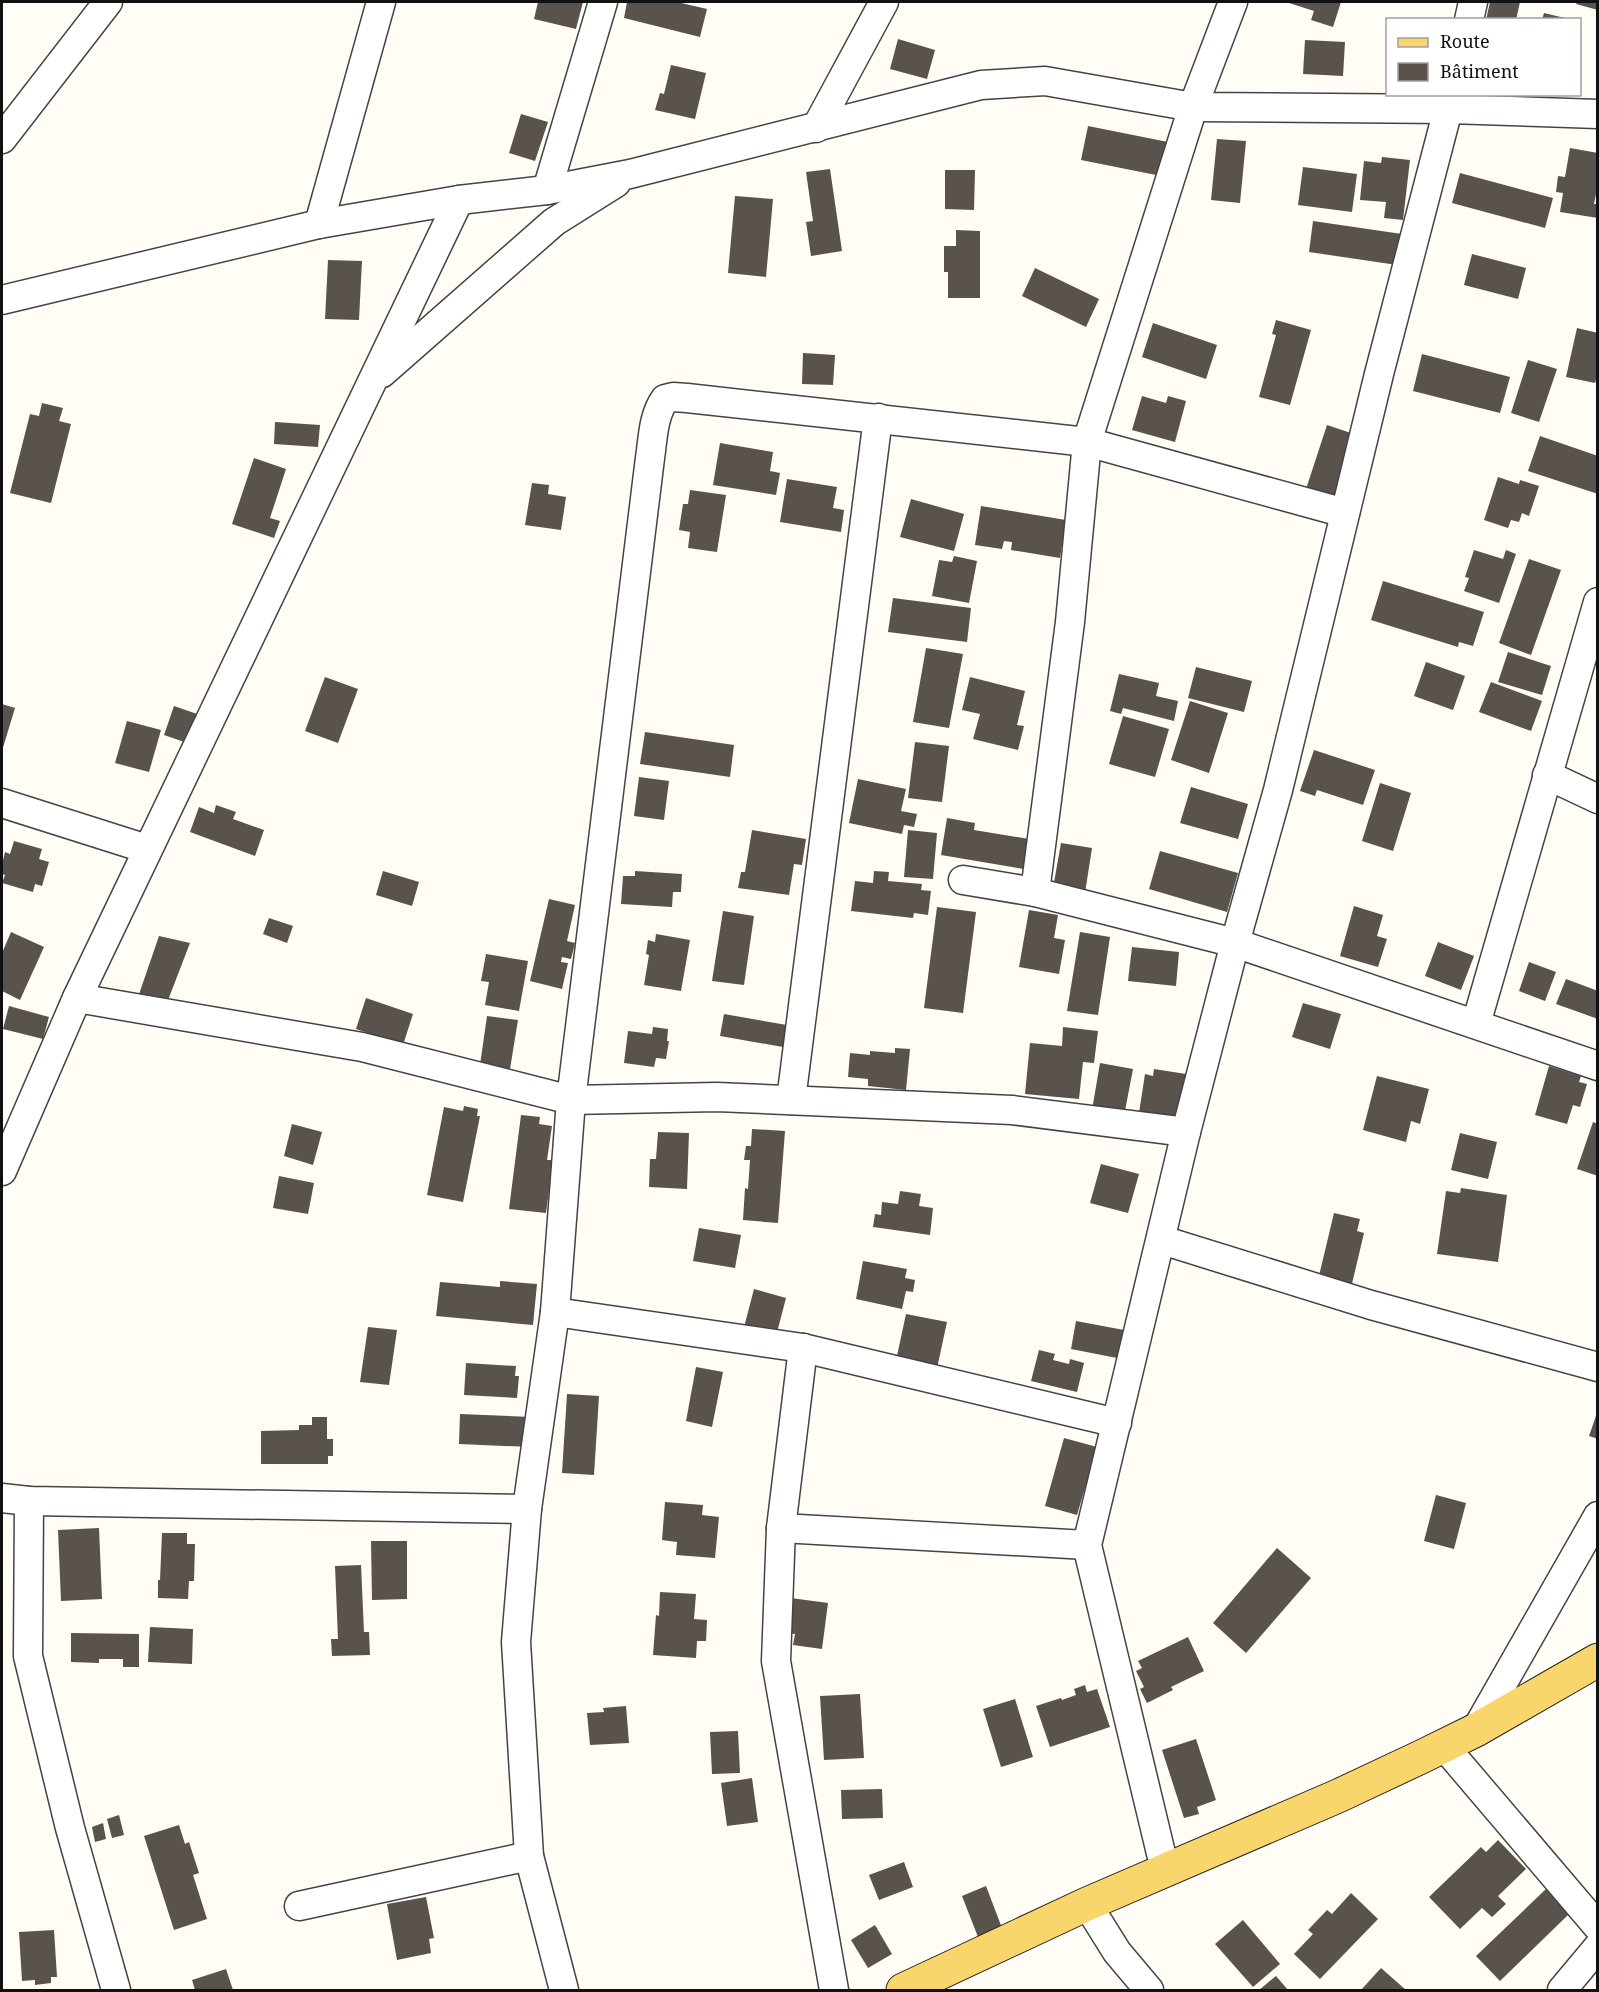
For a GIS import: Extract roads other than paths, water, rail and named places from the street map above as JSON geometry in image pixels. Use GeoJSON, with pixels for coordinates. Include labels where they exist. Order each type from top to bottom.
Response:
{"type":"FeatureCollection","features":[{"type":"Feature","properties":{"kind":"main road"},"geometry":{"type":"LineString","coordinates":[[903,1990],[1087,1904],[1338,1796],[1444,1746],[1598,1660]]}},
{"type":"Feature","properties":{"kind":"street"},"geometry":{"type":"LineString","coordinates":[[2,139],[108,2]]}},
{"type":"Feature","properties":{"kind":"street"},"geometry":{"type":"LineString","coordinates":[[319,224],[381,2]]}},
{"type":"Feature","properties":{"kind":"street"},"geometry":{"type":"LineString","coordinates":[[547,189],[603,2]]}},
{"type":"Feature","properties":{"kind":"street"},"geometry":{"type":"LineString","coordinates":[[816,128],[884,2]]}},
{"type":"Feature","properties":{"kind":"street"},"geometry":{"type":"LineString","coordinates":[[1035,892],[1070,622],[1087,442],[1192,108],[1233,2]]}},
{"type":"Feature","properties":{"kind":"street"},"geometry":{"type":"LineString","coordinates":[[1469,18],[1473,2]]}},
{"type":"Feature","properties":{"kind":"street"},"geometry":{"type":"LineString","coordinates":[[2,300],[319,224],[630,174],[981,86],[1045,81],[1192,108],[1450,102],[1598,114]]}},
{"type":"Feature","properties":{"kind":"street"},"geometry":{"type":"LineString","coordinates":[[1165,1870],[1087,1545],[1162,1240],[1186,1132],[1278,790],[1379,374],[1450,102]]}},
{"type":"Feature","properties":{"kind":"street"},"geometry":{"type":"LineString","coordinates":[[371,383],[554,222],[630,174]]}},
{"type":"Feature","properties":{"kind":"street"},"geometry":{"type":"LineString","coordinates":[[2,1171],[77,998],[147,849],[459,200]]}},
{"type":"Feature","properties":{"kind":"street"},"geometry":{"type":"LineString","coordinates":[[564,1990],[529,1856],[516,1642],[527,1509],[555,1312],[571,1100],[650,458],[659,408],[665,399],[687,398],[1087,442],[1345,513]]}},
{"type":"Feature","properties":{"kind":"street"},"geometry":{"type":"LineString","coordinates":[[791,1100],[878,418]]}},
{"type":"Feature","properties":{"kind":"street"},"geometry":{"type":"LineString","coordinates":[[1476,1024],[1598,602]]}},
{"type":"Feature","properties":{"kind":"street"},"geometry":{"type":"LineString","coordinates":[[1547,775],[1598,799]]}},
{"type":"Feature","properties":{"kind":"street"},"geometry":{"type":"LineString","coordinates":[[2,803],[147,849]]}},
{"type":"Feature","properties":{"kind":"street"},"geometry":{"type":"LineString","coordinates":[[963,880],[1035,892],[1235,943],[1598,1066]]}},
{"type":"Feature","properties":{"kind":"street"},"geometry":{"type":"LineString","coordinates":[[77,998],[362,1047],[571,1100],[717,1097],[1012,1110],[1186,1132]]}},
{"type":"Feature","properties":{"kind":"street"},"geometry":{"type":"LineString","coordinates":[[1162,1240],[1371,1305],[1598,1367]]}},
{"type":"Feature","properties":{"kind":"street"},"geometry":{"type":"LineString","coordinates":[[555,1312],[803,1348],[1117,1423]]}},
{"type":"Feature","properties":{"kind":"street"},"geometry":{"type":"LineString","coordinates":[[803,1348],[780,1528],[776,1661],[834,1990]]}},
{"type":"Feature","properties":{"kind":"street"},"geometry":{"type":"LineString","coordinates":[[116,1990],[70,1828],[28,1656],[15,1500],[527,1509]]}},
{"type":"Feature","properties":{"kind":"street"},"geometry":{"type":"LineString","coordinates":[[1476,1730],[1598,1516]]}},
{"type":"Feature","properties":{"kind":"street"},"geometry":{"type":"LineString","coordinates":[[780,1528],[1087,1545]]}},
{"type":"Feature","properties":{"kind":"street"},"geometry":{"type":"LineString","coordinates":[[1444,1746],[1598,1927]]}},
{"type":"Feature","properties":{"kind":"street"},"geometry":{"type":"LineString","coordinates":[[300,1906],[529,1856]]}},
{"type":"Feature","properties":{"kind":"street"},"geometry":{"type":"LineString","coordinates":[[1087,1904],[1117,1952],[1149,1990]]}},
{"type":"Feature","properties":{"kind":"street"},"geometry":{"type":"LineString","coordinates":[[1562,1990],[1593,1962]]}}]}
